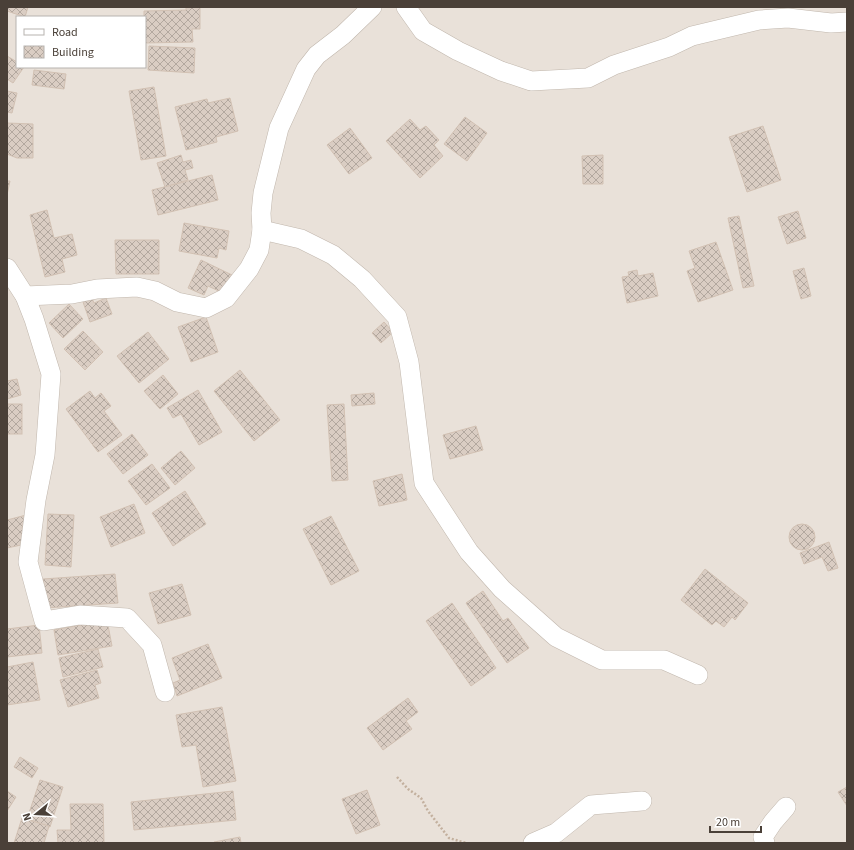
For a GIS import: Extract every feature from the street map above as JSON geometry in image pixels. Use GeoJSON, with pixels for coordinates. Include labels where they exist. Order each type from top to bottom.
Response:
{"type":"FeatureCollection","features":[{"type":"Feature","properties":{"kind":"street"},"geometry":{"type":"LineString","coordinates":[[25,296],[72,294],[97,289],[137,287],[155,291],[177,302],[206,308],[226,298],[249,269],[259,250],[262,230],[261,213],[263,193],[279,128],[306,69],[317,55],[343,35],[372,7]]}},
{"type":"Feature","properties":{"kind":"street"},"geometry":{"type":"LineString","coordinates":[[406,7],[423,31],[458,52],[501,71],[531,81],[588,78],[614,65],[668,47],[692,36],[759,20],[788,18],[832,23],[847,22]]}},
{"type":"Feature","properties":{"kind":"street"},"geometry":{"type":"LineString","coordinates":[[262,230],[301,238],[333,255],[362,279],[397,317],[409,362],[424,483],[469,552],[502,589],[556,637],[602,660],[664,660],[698,675]]}},
{"type":"Feature","properties":{"kind":"street"},"geometry":{"type":"LineString","coordinates":[[7,268],[25,296],[34,319],[51,374],[45,455],[36,500],[28,562],[44,622],[80,615],[127,618],[152,645],[165,692]]}},
{"type":"Feature","properties":{"kind":"street"},"geometry":{"type":"LineString","coordinates":[[533,843],[556,833],[591,804],[642,801]]}},
{"type":"Feature","properties":{"kind":"street"},"geometry":{"type":"LineString","coordinates":[[765,843],[763,837],[786,807]]}},
{"type":"Feature","properties":{"kind":"path"},"geometry":{"type":"LineString","coordinates":[[397,776],[408,789],[421,798],[428,811],[449,838],[466,843]]}},
{"type":"Feature","properties":{"kind":"shaded area"},"geometry":{"type":"Polygon","coordinates":[[[7,7],[847,7],[847,843],[7,843],[7,7]]]}},
{"type":"Feature","properties":{"kind":"building"},"geometry":{"type":"Polygon","coordinates":[[[7,7],[28,7],[25,16],[7,11],[7,7]]]}},
{"type":"Feature","properties":{"kind":"building"},"geometry":{"type":"Polygon","coordinates":[[[186,7],[200,7],[200,29],[192,29],[193,42],[146,43],[146,16],[144,16],[144,11],[186,10],[186,7]]]}},
{"type":"Feature","properties":{"kind":"building"},"geometry":{"type":"Polygon","coordinates":[[[149,46],[195,48],[194,73],[148,70],[149,46]]]}},
{"type":"Feature","properties":{"kind":"building"},"geometry":{"type":"Polygon","coordinates":[[[7,56],[16,61],[16,68],[23,68],[13,83],[7,79],[7,56]]]}},
{"type":"Feature","properties":{"kind":"building"},"geometry":{"type":"Polygon","coordinates":[[[34,70],[66,74],[64,89],[32,85],[34,70]]]}},
{"type":"Feature","properties":{"kind":"building"},"geometry":{"type":"Polygon","coordinates":[[[154,87],[166,156],[141,160],[129,91],[154,87]]]}},
{"type":"Feature","properties":{"kind":"building"},"geometry":{"type":"Polygon","coordinates":[[[7,91],[17,93],[12,113],[7,112],[7,91]]]}},
{"type":"Feature","properties":{"kind":"building"},"geometry":{"type":"Polygon","coordinates":[[[230,98],[238,131],[216,137],[217,142],[186,150],[175,107],[207,99],[208,103],[230,98]]]}},
{"type":"Feature","properties":{"kind":"building"},"geometry":{"type":"Polygon","coordinates":[[[465,117],[487,133],[467,161],[444,144],[465,117]]]}},
{"type":"Feature","properties":{"kind":"building"},"geometry":{"type":"Polygon","coordinates":[[[410,119],[420,130],[426,126],[439,140],[434,145],[443,156],[420,178],[386,141],[410,119]]]}},
{"type":"Feature","properties":{"kind":"building"},"geometry":{"type":"Polygon","coordinates":[[[7,123],[33,124],[33,158],[17,158],[7,154],[7,123]]]}},
{"type":"Feature","properties":{"kind":"building"},"geometry":{"type":"Polygon","coordinates":[[[763,126],[781,180],[747,192],[729,137],[763,126]]]}},
{"type":"Feature","properties":{"kind":"building"},"geometry":{"type":"Polygon","coordinates":[[[350,128],[372,158],[349,174],[327,145],[350,128]]]}},
{"type":"Feature","properties":{"kind":"building"},"geometry":{"type":"Polygon","coordinates":[[[181,155],[183,162],[191,160],[193,168],[185,170],[188,180],[165,187],[157,163],[181,155]]]}},
{"type":"Feature","properties":{"kind":"building"},"geometry":{"type":"Polygon","coordinates":[[[603,155],[603,184],[583,184],[582,156],[603,155]]]}},
{"type":"Feature","properties":{"kind":"building"},"geometry":{"type":"Polygon","coordinates":[[[212,175],[218,200],[158,215],[152,190],[212,175]]]}},
{"type":"Feature","properties":{"kind":"building"},"geometry":{"type":"Polygon","coordinates":[[[7,181],[10,181],[7,195],[7,181]]]}},
{"type":"Feature","properties":{"kind":"building"},"geometry":{"type":"Polygon","coordinates":[[[47,210],[54,238],[72,234],[77,255],[62,259],[65,272],[45,277],[30,215],[47,210]]]}},
{"type":"Feature","properties":{"kind":"building"},"geometry":{"type":"Polygon","coordinates":[[[798,211],[806,238],[787,244],[778,217],[798,211]]]}},
{"type":"Feature","properties":{"kind":"building"},"geometry":{"type":"Polygon","coordinates":[[[739,216],[754,286],[743,288],[728,218],[739,216]]]}},
{"type":"Feature","properties":{"kind":"building"},"geometry":{"type":"Polygon","coordinates":[[[184,223],[229,231],[226,250],[219,248],[217,258],[179,251],[184,223]]]}},
{"type":"Feature","properties":{"kind":"building"},"geometry":{"type":"Polygon","coordinates":[[[115,240],[159,240],[159,274],[116,274],[115,240]]]}},
{"type":"Feature","properties":{"kind":"building"},"geometry":{"type":"Polygon","coordinates":[[[716,242],[733,290],[698,302],[687,271],[695,268],[689,251],[716,242]]]}},
{"type":"Feature","properties":{"kind":"building"},"geometry":{"type":"Polygon","coordinates":[[[201,260],[232,275],[223,293],[208,286],[204,295],[188,288],[201,260]]]}},
{"type":"Feature","properties":{"kind":"building"},"geometry":{"type":"Polygon","coordinates":[[[804,268],[811,296],[801,299],[793,271],[804,268]]]}},
{"type":"Feature","properties":{"kind":"building"},"geometry":{"type":"Polygon","coordinates":[[[637,270],[638,276],[653,273],[658,296],[627,303],[622,277],[629,276],[628,272],[637,270]]]}},
{"type":"Feature","properties":{"kind":"building"},"geometry":{"type":"Polygon","coordinates":[[[92,298],[94,303],[106,298],[112,314],[90,322],[83,302],[92,298]]]}},
{"type":"Feature","properties":{"kind":"building"},"geometry":{"type":"Polygon","coordinates":[[[69,304],[83,319],[63,338],[49,323],[69,304]]]}},
{"type":"Feature","properties":{"kind":"building"},"geometry":{"type":"Polygon","coordinates":[[[206,317],[218,352],[191,362],[178,327],[206,317]]]}},
{"type":"Feature","properties":{"kind":"building"},"geometry":{"type":"Polygon","coordinates":[[[384,322],[393,332],[381,343],[372,333],[384,322]]]}},
{"type":"Feature","properties":{"kind":"building"},"geometry":{"type":"Polygon","coordinates":[[[83,331],[103,352],[85,370],[64,349],[83,331]]]}},
{"type":"Feature","properties":{"kind":"building"},"geometry":{"type":"Polygon","coordinates":[[[148,332],[169,359],[139,383],[117,356],[148,332]]]}},
{"type":"Feature","properties":{"kind":"building"},"geometry":{"type":"Polygon","coordinates":[[[240,370],[280,420],[254,441],[214,391],[240,370]]]}},
{"type":"Feature","properties":{"kind":"building"},"geometry":{"type":"Polygon","coordinates":[[[163,375],[178,394],[160,409],[144,391],[163,375]]]}},
{"type":"Feature","properties":{"kind":"building"},"geometry":{"type":"Polygon","coordinates":[[[17,379],[21,395],[7,399],[7,381],[17,379]]]}},
{"type":"Feature","properties":{"kind":"building"},"geometry":{"type":"Polygon","coordinates":[[[198,390],[222,432],[199,445],[181,414],[173,418],[167,408],[198,390]]]}},
{"type":"Feature","properties":{"kind":"building"},"geometry":{"type":"Polygon","coordinates":[[[90,391],[95,398],[101,393],[111,406],[104,411],[122,435],[98,452],[66,409],[90,391]]]}},
{"type":"Feature","properties":{"kind":"building"},"geometry":{"type":"Polygon","coordinates":[[[374,393],[375,404],[352,406],[351,395],[374,393]]]}},
{"type":"Feature","properties":{"kind":"building"},"geometry":{"type":"Polygon","coordinates":[[[7,404],[22,404],[22,434],[7,434],[7,404]]]}},
{"type":"Feature","properties":{"kind":"building"},"geometry":{"type":"Polygon","coordinates":[[[344,404],[348,480],[332,481],[327,405],[344,404]]]}},
{"type":"Feature","properties":{"kind":"building"},"geometry":{"type":"Polygon","coordinates":[[[476,426],[483,450],[450,459],[443,435],[476,426]]]}},
{"type":"Feature","properties":{"kind":"building"},"geometry":{"type":"Polygon","coordinates":[[[132,434],[148,455],[123,474],[107,454],[132,434]]]}},
{"type":"Feature","properties":{"kind":"building"},"geometry":{"type":"Polygon","coordinates":[[[181,451],[195,468],[175,485],[161,468],[181,451]]]}},
{"type":"Feature","properties":{"kind":"building"},"geometry":{"type":"Polygon","coordinates":[[[152,464],[170,488],[146,505],[128,481],[152,464]]]}},
{"type":"Feature","properties":{"kind":"building"},"geometry":{"type":"Polygon","coordinates":[[[402,474],[407,500],[379,506],[373,481],[402,474]]]}},
{"type":"Feature","properties":{"kind":"building"},"geometry":{"type":"Polygon","coordinates":[[[185,491],[206,524],[173,546],[152,513],[185,491]]]}},
{"type":"Feature","properties":{"kind":"building"},"geometry":{"type":"Polygon","coordinates":[[[134,504],[145,533],[111,547],[100,517],[134,504]]]}},
{"type":"Feature","properties":{"kind":"building"},"geometry":{"type":"Polygon","coordinates":[[[30,514],[32,525],[22,527],[26,544],[7,548],[7,520],[30,514]]]}},
{"type":"Feature","properties":{"kind":"building"},"geometry":{"type":"Polygon","coordinates":[[[48,514],[74,515],[71,567],[45,565],[48,514]]]}},
{"type":"Feature","properties":{"kind":"building"},"geometry":{"type":"Polygon","coordinates":[[[331,516],[359,571],[331,585],[303,529],[331,516]]]}},
{"type":"Feature","properties":{"kind":"building"},"geometry":{"type":"Polygon","coordinates":[[[802,524],[811,528],[815,537],[811,546],[802,550],[793,546],[789,537],[793,528],[802,524]]]}},
{"type":"Feature","properties":{"kind":"building"},"geometry":{"type":"Polygon","coordinates":[[[829,542],[838,568],[828,571],[822,557],[804,564],[800,553],[829,542]]]}},
{"type":"Feature","properties":{"kind":"building"},"geometry":{"type":"Polygon","coordinates":[[[705,569],[748,603],[735,620],[732,617],[724,627],[716,621],[712,625],[681,600],[705,569]]]}},
{"type":"Feature","properties":{"kind":"building"},"geometry":{"type":"Polygon","coordinates":[[[115,574],[118,603],[45,608],[43,579],[115,574]]]}},
{"type":"Feature","properties":{"kind":"building"},"geometry":{"type":"Polygon","coordinates":[[[182,584],[191,615],[158,624],[149,593],[182,584]]]}},
{"type":"Feature","properties":{"kind":"building"},"geometry":{"type":"Polygon","coordinates":[[[483,591],[503,621],[508,618],[529,648],[507,663],[466,603],[483,591]]]}},
{"type":"Feature","properties":{"kind":"building"},"geometry":{"type":"Polygon","coordinates":[[[452,603],[496,668],[471,686],[426,621],[452,603]]]}},
{"type":"Feature","properties":{"kind":"building"},"geometry":{"type":"Polygon","coordinates":[[[107,620],[112,646],[58,655],[54,630],[107,620]]]}},
{"type":"Feature","properties":{"kind":"building"},"geometry":{"type":"Polygon","coordinates":[[[39,625],[42,653],[7,657],[7,629],[39,625]]]}},
{"type":"Feature","properties":{"kind":"building"},"geometry":{"type":"Polygon","coordinates":[[[208,644],[222,678],[177,696],[173,683],[180,680],[172,658],[208,644]]]}},
{"type":"Feature","properties":{"kind":"building"},"geometry":{"type":"Polygon","coordinates":[[[98,649],[103,667],[63,677],[59,658],[98,649]]]}},
{"type":"Feature","properties":{"kind":"building"},"geometry":{"type":"Polygon","coordinates":[[[33,662],[40,700],[7,705],[7,667],[33,662]]]}},
{"type":"Feature","properties":{"kind":"building"},"geometry":{"type":"Polygon","coordinates":[[[97,670],[101,683],[95,685],[99,698],[68,707],[60,680],[97,670]]]}},
{"type":"Feature","properties":{"kind":"building"},"geometry":{"type":"Polygon","coordinates":[[[408,698],[418,712],[406,721],[412,729],[383,750],[367,728],[408,698]]]}},
{"type":"Feature","properties":{"kind":"building"},"geometry":{"type":"Polygon","coordinates":[[[222,707],[236,781],[203,787],[196,745],[182,747],[176,715],[222,707]]]}},
{"type":"Feature","properties":{"kind":"building"},"geometry":{"type":"Polygon","coordinates":[[[20,757],[38,768],[32,778],[14,767],[20,757]]]}},
{"type":"Feature","properties":{"kind":"building"},"geometry":{"type":"Polygon","coordinates":[[[40,780],[63,787],[50,827],[27,819],[40,780]]]}},
{"type":"Feature","properties":{"kind":"building"},"geometry":{"type":"Polygon","coordinates":[[[847,787],[847,806],[838,792],[847,787]]]}},
{"type":"Feature","properties":{"kind":"building"},"geometry":{"type":"Polygon","coordinates":[[[367,790],[380,825],[356,834],[342,799],[367,790]]]}},
{"type":"Feature","properties":{"kind":"building"},"geometry":{"type":"Polygon","coordinates":[[[7,791],[16,797],[7,811],[7,791]]]}},
{"type":"Feature","properties":{"kind":"building"},"geometry":{"type":"Polygon","coordinates":[[[233,791],[236,820],[134,830],[131,802],[233,791]]]}},
{"type":"Feature","properties":{"kind":"building"},"geometry":{"type":"Polygon","coordinates":[[[70,804],[103,804],[104,843],[58,843],[57,830],[71,830],[70,804]]]}},
{"type":"Feature","properties":{"kind":"building"},"geometry":{"type":"Polygon","coordinates":[[[22,818],[49,826],[44,843],[14,843],[22,818]]]}},
{"type":"Feature","properties":{"kind":"building"},"geometry":{"type":"Polygon","coordinates":[[[240,837],[241,843],[214,843],[214,842],[240,837]]]}}]}
